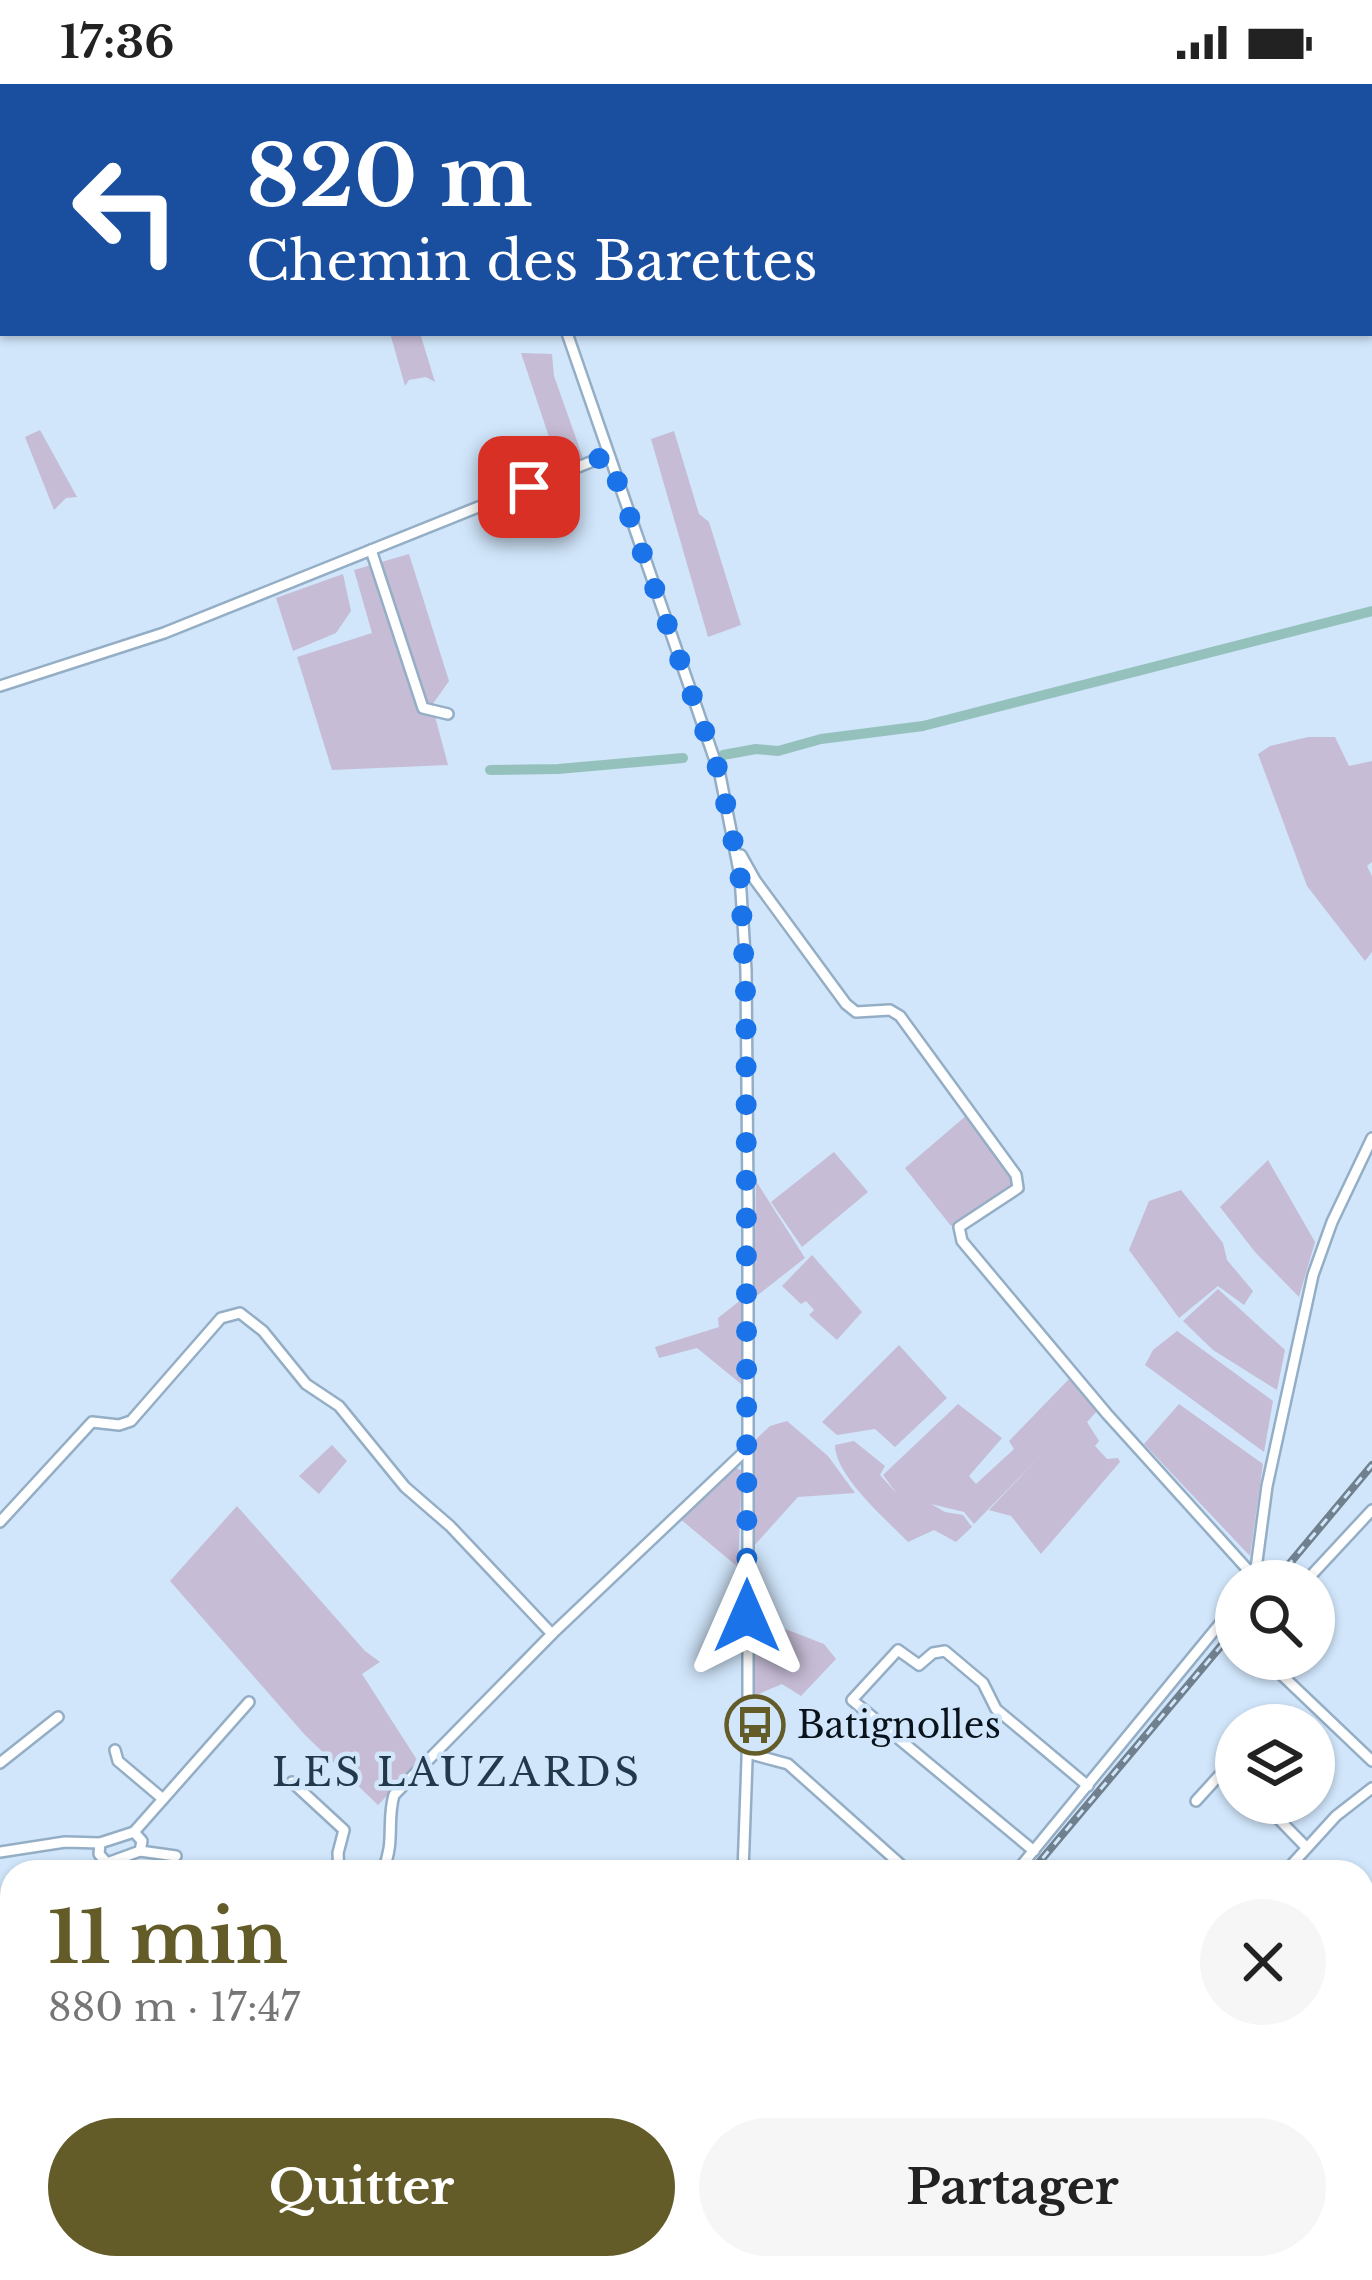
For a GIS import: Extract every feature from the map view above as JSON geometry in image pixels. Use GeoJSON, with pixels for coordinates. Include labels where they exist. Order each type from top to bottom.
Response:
{"type":"FeatureCollection","features":[{"type":"Feature","properties":{"kind":"street"},"geometry":{"type":"LineString","coordinates":[[568,336],[720,775],[744,907],[746,1860]]}},
{"type":"Feature","properties":{"kind":"street"},"geometry":{"type":"LineString","coordinates":[[0,686],[164,633],[608,455]]}},
{"type":"Feature","properties":{"kind":"street"},"geometry":{"type":"LineString","coordinates":[[371,550],[423,708],[448,714]]}},
{"type":"Feature","properties":{"kind":"street"},"geometry":{"type":"LineString","coordinates":[[736,845],[852,1010],[890,1010],[900,1016],[1016,1175],[1018,1188],[959,1227],[962,1241],[1237,1560]]}},
{"type":"Feature","properties":{"kind":"street"},"geometry":{"type":"LineString","coordinates":[[744,907],[750,899],[768,896]]}},
{"type":"Feature","properties":{"kind":"street"},"geometry":{"type":"LineString","coordinates":[[1258,1560],[1268,1486],[1313,1275],[1372,1138]]}},
{"type":"Feature","properties":{"kind":"street"},"geometry":{"type":"LineString","coordinates":[[0,1522],[92,1422],[119,1425],[131,1421],[220,1318],[240,1313],[262,1331],[306,1384],[339,1406],[405,1487],[450,1526],[552,1634]]}},
{"type":"Feature","properties":{"kind":"street"},"geometry":{"type":"LineString","coordinates":[[387,1860],[392,1849],[389,1810],[394,1795],[552,1634],[746,1450]]}},
{"type":"Feature","properties":{"kind":"street"},"geometry":{"type":"LineString","coordinates":[[1326,1560],[1372,1510]]}},
{"type":"Feature","properties":{"kind":"street"},"geometry":{"type":"LineString","coordinates":[[1026,1860],[1215,1630]]}},
{"type":"Feature","properties":{"kind":"street"},"geometry":{"type":"LineString","coordinates":[[1034,1851],[853,1700],[898,1650],[919,1665],[933,1653],[945,1651],[983,1683],[995,1709],[1088,1786]]}},
{"type":"Feature","properties":{"kind":"street"},"geometry":{"type":"LineString","coordinates":[[1286,1680],[1372,1761]]}},
{"type":"Feature","properties":{"kind":"street"},"geometry":{"type":"LineString","coordinates":[[2,1848],[100,1843],[134,1832],[249,1702]]}},
{"type":"Feature","properties":{"kind":"street"},"geometry":{"type":"LineString","coordinates":[[0,1763],[58,1717]]}},
{"type":"Feature","properties":{"kind":"street"},"geometry":{"type":"LineString","coordinates":[[115,1750],[118,1761],[163,1799]]}},
{"type":"Feature","properties":{"kind":"street"},"geometry":{"type":"LineString","coordinates":[[747,1753],[788,1764],[896,1860]]}},
{"type":"Feature","properties":{"kind":"street"},"geometry":{"type":"LineString","coordinates":[[1196,1802],[1215,1781]]}},
{"type":"Feature","properties":{"kind":"street"},"geometry":{"type":"LineString","coordinates":[[292,1782],[344,1830],[338,1860]]}},
{"type":"Feature","properties":{"kind":"street"},"geometry":{"type":"LineString","coordinates":[[1295,1860],[1350,1803],[1372,1788]]}},
{"type":"Feature","properties":{"kind":"street"},"geometry":{"type":"LineString","coordinates":[[1285,1824],[1306,1846]]}},
{"type":"Feature","properties":{"kind":"street"},"geometry":{"type":"LineString","coordinates":[[134,1832],[142,1841],[140,1851]]}},
{"type":"Feature","properties":{"kind":"street"},"geometry":{"type":"LineString","coordinates":[[100,1843],[101,1860]]}},
{"type":"Feature","properties":{"kind":"street"},"geometry":{"type":"LineString","coordinates":[[120,1860],[140,1851],[176,1856]]}},
{"type":"Feature","properties":{"kind":"shaded area"},"geometry":{"type":"Polygon","coordinates":[[[391,336],[421,336],[435,382],[426,377],[409,380],[405,386],[391,336]]]}},
{"type":"Feature","properties":{"kind":"shaded area"},"geometry":{"type":"Polygon","coordinates":[[[521,353],[552,354],[554,376],[583,458],[558,464],[521,353]]]}},
{"type":"Feature","properties":{"kind":"shaded area"},"geometry":{"type":"Polygon","coordinates":[[[40,430],[77,497],[66,498],[54,510],[25,437],[40,430]]]}},
{"type":"Feature","properties":{"kind":"shaded area"},"geometry":{"type":"Polygon","coordinates":[[[674,431],[741,625],[708,637],[651,439],[674,431]]]}},
{"type":"Feature","properties":{"kind":"shaded area"},"geometry":{"type":"Polygon","coordinates":[[[409,554],[449,681],[432,705],[448,765],[332,770],[297,657],[372,633],[354,570],[409,554]]]}},
{"type":"Feature","properties":{"kind":"shaded area"},"geometry":{"type":"Polygon","coordinates":[[[343,574],[351,611],[336,633],[293,651],[276,598],[343,574]]]}},
{"type":"Feature","properties":{"kind":"shaded area"},"geometry":{"type":"Polygon","coordinates":[[[1308,737],[1335,737],[1349,766],[1372,761],[1372,862],[1367,866],[1372,876],[1372,952],[1365,961],[1307,886],[1258,754],[1270,746],[1308,737]]]}},
{"type":"Feature","properties":{"kind":"shaded area"},"geometry":{"type":"Polygon","coordinates":[[[967,1115],[1013,1179],[1011,1190],[951,1226],[905,1168],[967,1115]]]}},
{"type":"Feature","properties":{"kind":"shaded area"},"geometry":{"type":"Polygon","coordinates":[[[834,1152],[868,1192],[802,1247],[771,1202],[834,1152]]]}},
{"type":"Feature","properties":{"kind":"shaded area"},"geometry":{"type":"Polygon","coordinates":[[[1268,1160],[1315,1242],[1299,1297],[1220,1207],[1268,1160]]]}},
{"type":"Feature","properties":{"kind":"shaded area"},"geometry":{"type":"Polygon","coordinates":[[[756,1181],[805,1258],[754,1298],[756,1181]]]}},
{"type":"Feature","properties":{"kind":"shaded area"},"geometry":{"type":"Polygon","coordinates":[[[1181,1190],[1253,1291],[1244,1305],[1218,1286],[1179,1318],[1129,1250],[1149,1201],[1181,1190]]]}},
{"type":"Feature","properties":{"kind":"shaded area"},"geometry":{"type":"Polygon","coordinates":[[[812,1255],[862,1312],[837,1340],[809,1315],[814,1310],[806,1301],[801,1304],[782,1286],[812,1255]]]}},
{"type":"Feature","properties":{"kind":"shaded area"},"geometry":{"type":"Polygon","coordinates":[[[1218,1289],[1285,1350],[1277,1390],[1213,1350],[1183,1321],[1218,1289]]]}},
{"type":"Feature","properties":{"kind":"shaded area"},"geometry":{"type":"Polygon","coordinates":[[[742,1299],[741,1384],[697,1348],[659,1358],[655,1347],[719,1327],[718,1318],[742,1299]]]}},
{"type":"Feature","properties":{"kind":"shaded area"},"geometry":{"type":"Polygon","coordinates":[[[1177,1331],[1273,1401],[1264,1452],[1145,1365],[1153,1350],[1177,1331]]]}},
{"type":"Feature","properties":{"kind":"shaded area"},"geometry":{"type":"Polygon","coordinates":[[[899,1345],[947,1398],[895,1447],[875,1429],[837,1435],[822,1422],[899,1345]]]}},
{"type":"Feature","properties":{"kind":"shaded area"},"geometry":{"type":"Polygon","coordinates":[[[1069,1379],[1099,1409],[1087,1422],[1099,1441],[1095,1446],[1107,1459],[1120,1462],[1041,1554],[1011,1516],[989,1510],[1040,1456],[974,1524],[964,1512],[931,1504],[963,1515],[972,1527],[956,1542],[934,1530],[908,1542],[864,1497],[837,1457],[835,1445],[854,1441],[885,1466],[880,1475],[897,1494],[883,1475],[958,1404],[1002,1438],[969,1476],[976,1484],[1014,1449],[1009,1441],[1069,1379]]]}},
{"type":"Feature","properties":{"kind":"shaded area"},"geometry":{"type":"Polygon","coordinates":[[[1179,1404],[1263,1464],[1250,1556],[1144,1444],[1179,1404]]]}},
{"type":"Feature","properties":{"kind":"shaded area"},"geometry":{"type":"Polygon","coordinates":[[[787,1421],[828,1456],[855,1493],[798,1497],[752,1548],[751,1444],[770,1426],[787,1421]]]}},
{"type":"Feature","properties":{"kind":"shaded area"},"geometry":{"type":"Polygon","coordinates":[[[332,1445],[347,1461],[319,1494],[299,1476],[332,1445]]]}},
{"type":"Feature","properties":{"kind":"shaded area"},"geometry":{"type":"Polygon","coordinates":[[[735,1467],[742,1471],[738,1567],[679,1518],[735,1467]]]}},
{"type":"Feature","properties":{"kind":"shaded area"},"geometry":{"type":"Polygon","coordinates":[[[237,1506],[365,1651],[380,1662],[362,1674],[419,1763],[378,1805],[305,1735],[170,1581],[237,1506]]]}},
{"type":"Feature","properties":{"kind":"shaded area"},"geometry":{"type":"Polygon","coordinates":[[[752,1616],[824,1644],[836,1659],[801,1696],[782,1684],[754,1696],[752,1616]]]}},
{"type":"Feature","properties":{"kind":"waterway"},"geometry":{"type":"LineString","coordinates":[[723,755],[778,751],[821,739],[923,726],[1372,611]]}},
{"type":"Feature","properties":{"kind":"waterway"},"geometry":{"type":"LineString","coordinates":[[490,770],[683,758]]}},
{"type":"Feature","properties":{"kind":"railway"},"geometry":{"type":"LineString","coordinates":[[1293,1560],[1372,1465]]}},
{"type":"Feature","properties":{"kind":"railway"},"geometry":{"type":"LineString","coordinates":[[1041,1860],[1215,1653]]}},
{"type":"Feature","properties":{"kind":"place","name":"Batignolles"},"geometry":{"type":"Point","coordinates":[755,1725]}},
{"type":"Feature","properties":{"kind":"district","name":"LES LAUZARDS"},"geometry":{"type":"Point","coordinates":[457,1772]}},
{"type":"Feature","properties":{"kind":"route"},"geometry":{"type":"LineString","coordinates":[[529,487],[608,455],[720,775],[736,845],[744,907],[746,1002],[747,1616]]}}]}
